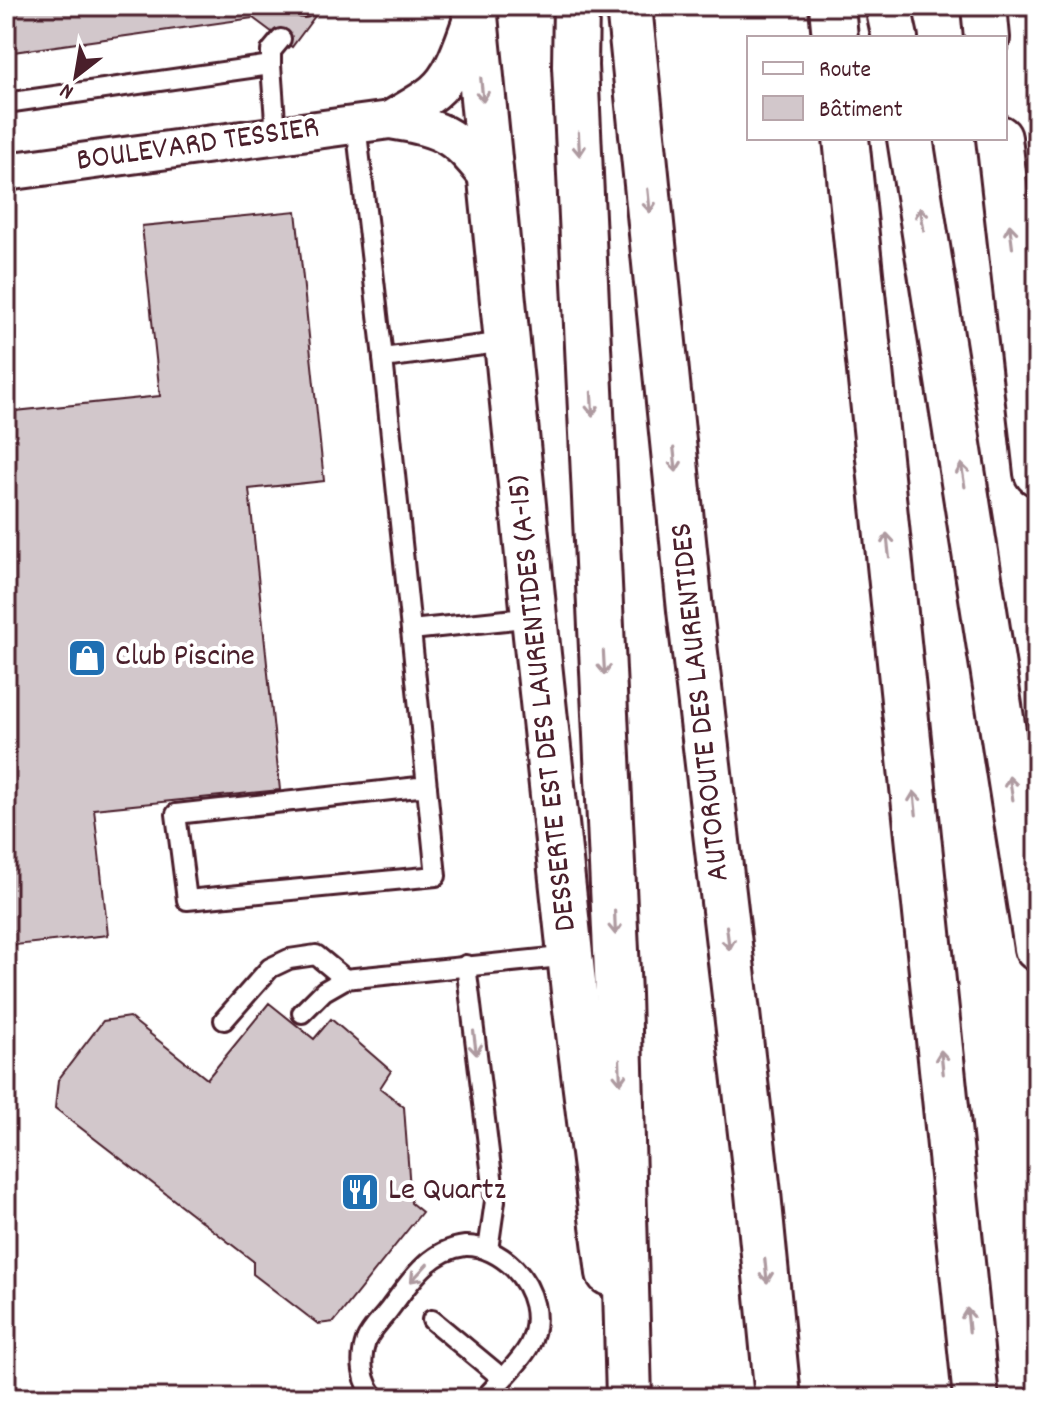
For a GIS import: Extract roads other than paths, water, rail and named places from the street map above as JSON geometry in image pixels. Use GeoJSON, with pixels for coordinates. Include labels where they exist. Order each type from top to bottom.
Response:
{"type":"FeatureCollection","features":[{"type":"Feature","properties":{"kind":"main road"},"geometry":{"type":"LineString","coordinates":[[576,6],[575,66],[617,963],[627,1398]]}},
{"type":"Feature","properties":{"kind":"main road","name":"AUTOROUTE DES LAURENTIDES"},"geometry":{"type":"LineString","coordinates":[[629,6],[690,610],[758,1193],[778,1398]]}},
{"type":"Feature","properties":{"kind":"main road"},"geometry":{"type":"LineString","coordinates":[[832,6],[835,36]]}},
{"type":"Feature","properties":{"kind":"main road"},"geometry":{"type":"LineString","coordinates":[[888,6],[895,36]]}},
{"type":"Feature","properties":{"kind":"main road"},"geometry":{"type":"LineString","coordinates":[[984,6],[987,36]]}},
{"type":"Feature","properties":{"kind":"main road","name":"DESSERTE EST DES LAURENTIDES (A-15)"},"geometry":{"type":"LineString","coordinates":[[474,9],[571,956],[627,1398]]}},
{"type":"Feature","properties":{"kind":"main road"},"geometry":{"type":"LineString","coordinates":[[846,140],[976,1398]]}},
{"type":"Feature","properties":{"kind":"main road"},"geometry":{"type":"LineString","coordinates":[[910,140],[1037,948]]}},
{"type":"Feature","properties":{"kind":"main road"},"geometry":{"type":"LineString","coordinates":[[999,140],[1037,473]]}},
{"type":"Feature","properties":{"kind":"street","name":"BOULEVARD TESSIER"},"geometry":{"type":"LineString","coordinates":[[373,122],[434,92],[451,68],[474,9]]}},
{"type":"Feature","properties":{"kind":"street","name":"BOULEVARD TESSIER"},"geometry":{"type":"LineString","coordinates":[[6,172],[373,122],[417,124],[447,134],[471,155],[492,182]]}},
{"type":"Feature","properties":{"kind":"lane"},"geometry":{"type":"LineString","coordinates":[[276,135],[271,51],[281,39]]}},
{"type":"Feature","properties":{"kind":"lane"},"geometry":{"type":"LineString","coordinates":[[6,103],[271,65]]}},
{"type":"Feature","properties":{"kind":"lane"},"geometry":{"type":"LineString","coordinates":[[373,122],[383,358],[427,786],[436,876],[187,900],[176,814],[427,786]]}},
{"type":"Feature","properties":{"kind":"lane"},"geometry":{"type":"LineString","coordinates":[[383,358],[507,342]]}},
{"type":"Feature","properties":{"kind":"lane"},"geometry":{"type":"LineString","coordinates":[[411,630],[534,617]]}},
{"type":"Feature","properties":{"kind":"lane"},"geometry":{"type":"LineString","coordinates":[[224,1020],[270,968],[289,959],[316,955],[345,979]]}},
{"type":"Feature","properties":{"kind":"lane"},"geometry":{"type":"LineString","coordinates":[[302,1013],[324,991],[345,979],[571,956]]}},
{"type":"Feature","properties":{"kind":"lane"},"geometry":{"type":"LineString","coordinates":[[466,965],[495,1201],[488,1250]]}},
{"type":"Feature","properties":{"kind":"lane"},"geometry":{"type":"LineString","coordinates":[[376,1398],[368,1389],[362,1363],[367,1339],[420,1270],[439,1254],[466,1246],[488,1250],[511,1265],[526,1281],[535,1300],[535,1324],[529,1347],[485,1398]]}},
{"type":"Feature","properties":{"kind":"lane"},"geometry":{"type":"LineString","coordinates":[[432,1320],[502,1378]]}},
{"type":"Feature","properties":{"kind":"place","name":"Club Piscine"},"geometry":{"type":"Point","coordinates":[87,658]}},
{"type":"Feature","properties":{"kind":"place","name":"Le Quartz"},"geometry":{"type":"Point","coordinates":[360,1192]}}]}
